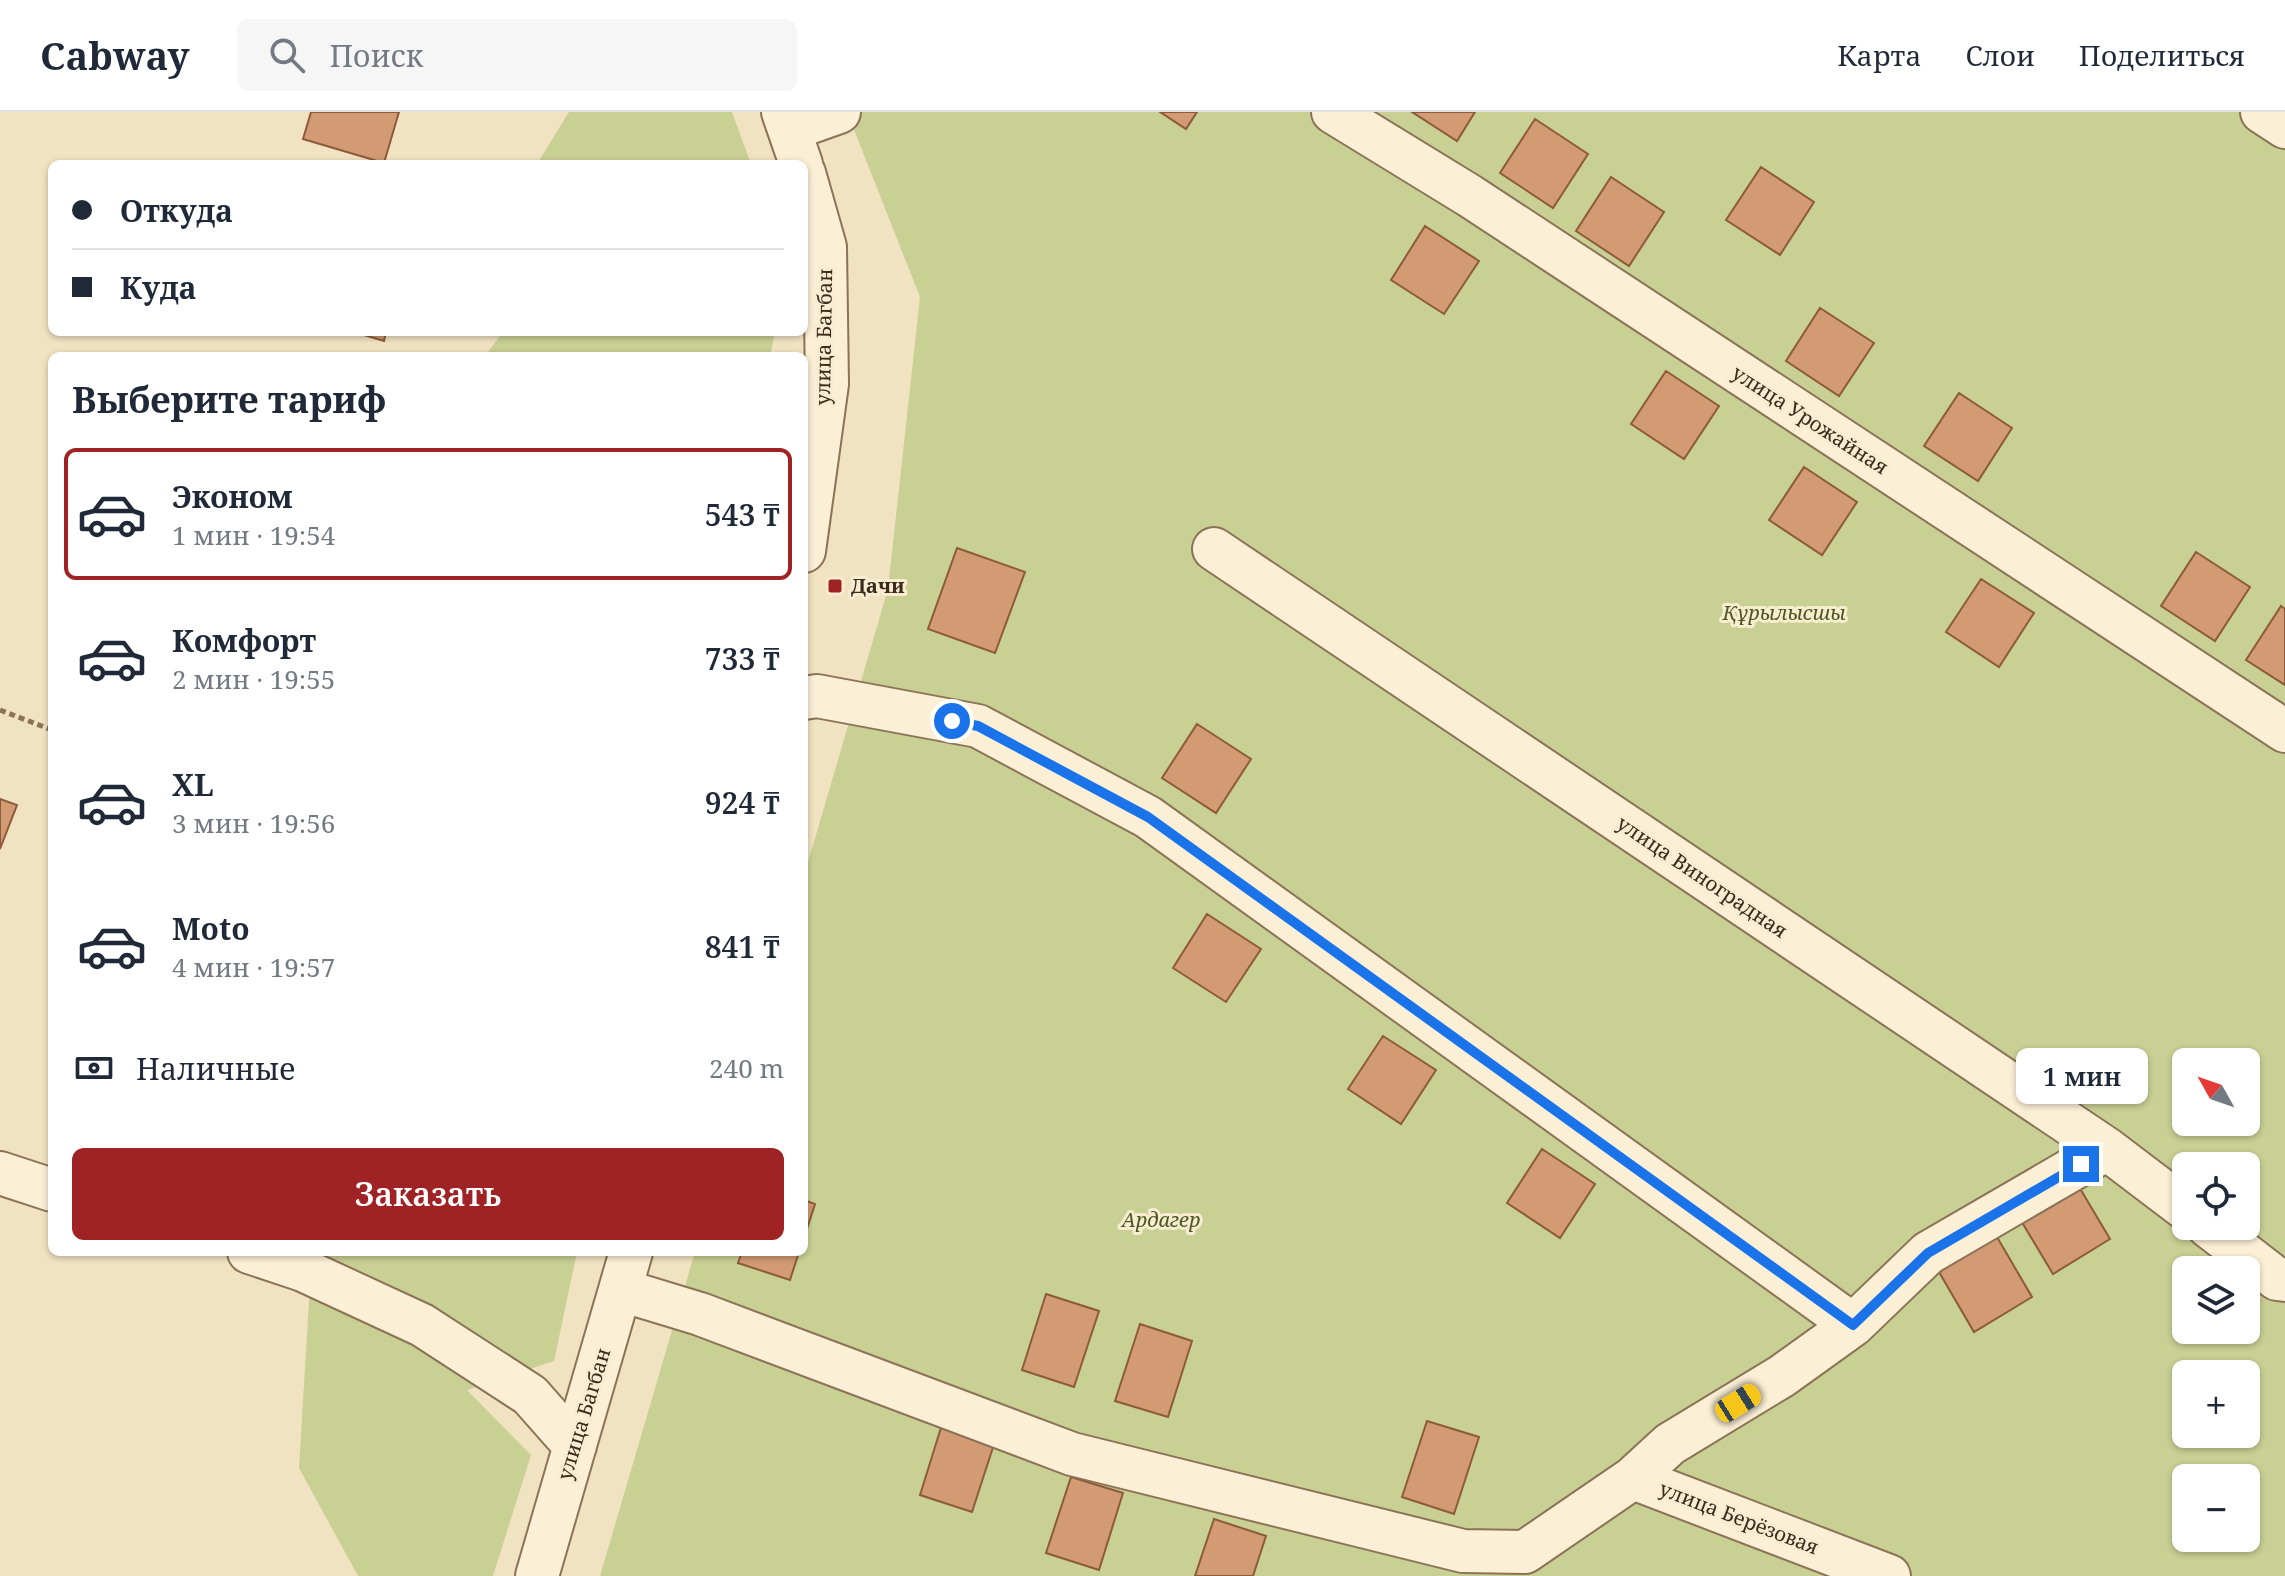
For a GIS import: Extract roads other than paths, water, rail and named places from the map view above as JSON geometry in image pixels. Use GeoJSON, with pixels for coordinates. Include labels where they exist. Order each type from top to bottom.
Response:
{"type":"FeatureCollection","features":[{"type":"Feature","properties":{"kind":"street"},"geometry":{"type":"LineString","coordinates":[[792,135],[839,112]]}},
{"type":"Feature","properties":{"kind":"street","name":"улица Урожайная"},"geometry":{"type":"LineString","coordinates":[[1333,112],[1470,196],[2285,731]]}},
{"type":"Feature","properties":{"kind":"street"},"geometry":{"type":"LineString","coordinates":[[2262,112],[2285,127]]}},
{"type":"Feature","properties":{"kind":"street","name":"улица Багбан"},"geometry":{"type":"LineString","coordinates":[[808,187],[825,247],[827,384],[808,522]]}},
{"type":"Feature","properties":{"kind":"street","name":"улица Виноградная"},"geometry":{"type":"LineString","coordinates":[[1214,549],[2107,1149],[2172,1198]]}},
{"type":"Feature","properties":{"kind":"street"},"geometry":{"type":"LineString","coordinates":[[808,697],[817,696],[978,726],[1148,817],[1853,1325]]}},
{"type":"Feature","properties":{"kind":"street"},"geometry":{"type":"LineString","coordinates":[[626,1271],[700,1314],[1072,1454],[1463,1551],[1525,1552],[1633,1478],[1670,1444],[1782,1376],[1853,1325],[1928,1253],[2107,1149]]}},
{"type":"Feature","properties":{"kind":"street"},"geometry":{"type":"LineString","coordinates":[[0,1173],[48,1189]]}},
{"type":"Feature","properties":{"kind":"street"},"geometry":{"type":"LineString","coordinates":[[2226,1240],[2277,1279],[2285,1280]]}},
{"type":"Feature","properties":{"kind":"street"},"geometry":{"type":"LineString","coordinates":[[261,1256],[303,1270],[422,1325],[530,1395],[575,1446]]}},
{"type":"Feature","properties":{"kind":"street","name":"улица Багбан"},"geometry":{"type":"LineString","coordinates":[[537,1576],[626,1271]]}},
{"type":"Feature","properties":{"kind":"street","name":"улица Берёзовая"},"geometry":{"type":"LineString","coordinates":[[1633,1478],[1889,1576]]}},
{"type":"Feature","properties":{"kind":"place","name":"Дачи"},"geometry":{"type":"Point","coordinates":[835,586]}},
{"type":"Feature","properties":{"kind":"park label","name":"Құрылысшы"},"geometry":{"type":"Point","coordinates":[1784,613]}},
{"type":"Feature","properties":{"kind":"park label","name":"Ардагер"},"geometry":{"type":"Point","coordinates":[1161,1220]}}]}
